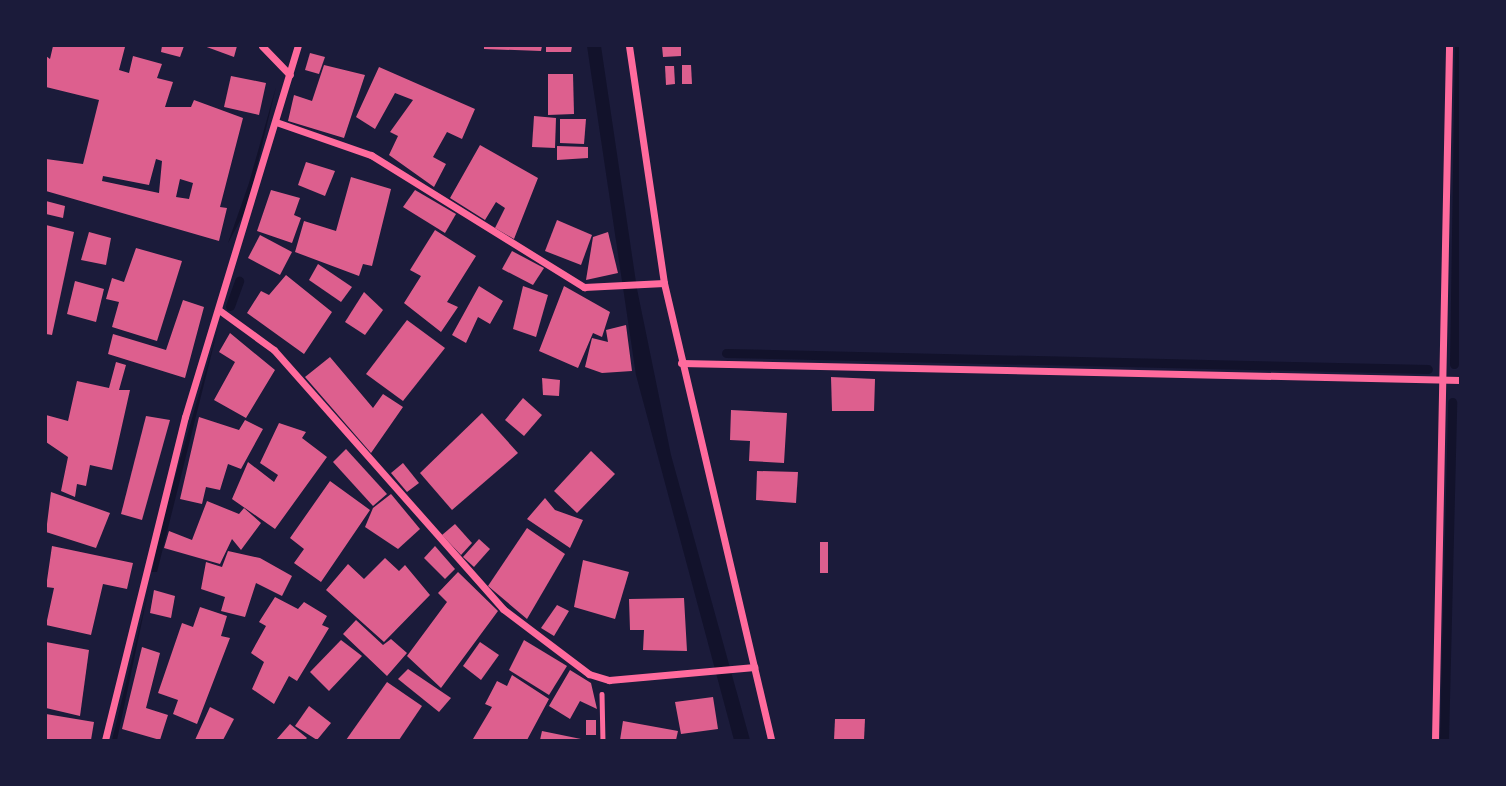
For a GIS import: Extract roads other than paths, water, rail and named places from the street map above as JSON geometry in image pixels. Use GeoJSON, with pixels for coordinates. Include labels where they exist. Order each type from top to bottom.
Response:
{"type":"FeatureCollection","features":[{"type":"Feature","properties":{"kind":"street"},"geometry":{"type":"LineString","coordinates":[[262,46],[289,75]]}},
{"type":"Feature","properties":{"kind":"street"},"geometry":{"type":"LineString","coordinates":[[105,740],[185,417],[298,46]]}},
{"type":"Feature","properties":{"kind":"street"},"geometry":{"type":"LineString","coordinates":[[629,46],[664,284],[771,740]]}},
{"type":"Feature","properties":{"kind":"street"},"geometry":{"type":"LineString","coordinates":[[1435,740],[1449,46]]}},
{"type":"Feature","properties":{"kind":"street"},"geometry":{"type":"LineString","coordinates":[[276,122],[371,155],[584,287],[664,284]]}},
{"type":"Feature","properties":{"kind":"street"},"geometry":{"type":"LineString","coordinates":[[219,310],[274,350],[503,609],[600,679],[709,676],[754,667]]}},
{"type":"Feature","properties":{"kind":"street"},"geometry":{"type":"LineString","coordinates":[[681,363],[1461,380]]}},
{"type":"Feature","properties":{"kind":"waterway"},"geometry":{"type":"LineString","coordinates":[[1454,364],[1459,46]]}},
{"type":"Feature","properties":{"kind":"waterway"},"geometry":{"type":"LineString","coordinates":[[230,306],[239,281]]}},
{"type":"Feature","properties":{"kind":"waterway"},"geometry":{"type":"LineString","coordinates":[[726,353],[1428,369]]}},
{"type":"Feature","properties":{"kind":"waterway"},"geometry":{"type":"LineString","coordinates":[[1444,740],[1452,402]]}}]}
